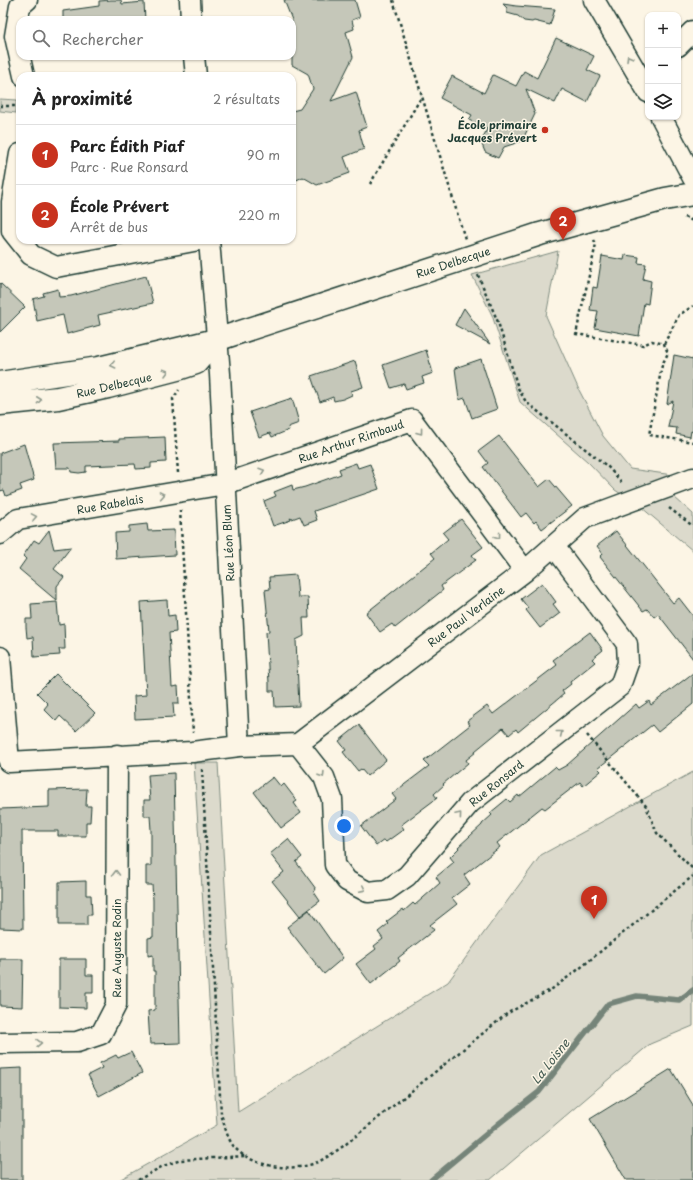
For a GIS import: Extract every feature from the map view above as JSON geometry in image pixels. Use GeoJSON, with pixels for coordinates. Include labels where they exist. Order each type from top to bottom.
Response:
{"type":"FeatureCollection","features":[{"type":"Feature","properties":{"kind":"street"},"geometry":{"type":"LineString","coordinates":[[18,16],[20,6],[27,0]]}},
{"type":"Feature","properties":{"kind":"street"},"geometry":{"type":"LineString","coordinates":[[190,0],[192,16]]}},
{"type":"Feature","properties":{"kind":"street"},"geometry":{"type":"LineString","coordinates":[[594,0],[645,79]]}},
{"type":"Feature","properties":{"kind":"street"},"geometry":{"type":"LineString","coordinates":[[16,26],[14,36],[16,44]]}},
{"type":"Feature","properties":{"kind":"street"},"geometry":{"type":"LineString","coordinates":[[681,43],[693,31]]}},
{"type":"Feature","properties":{"kind":"street"},"geometry":{"type":"LineString","coordinates":[[20,60],[23,72]]}},
{"type":"Feature","properties":{"kind":"street"},"geometry":{"type":"LineString","coordinates":[[194,60],[196,72]]}},
{"type":"Feature","properties":{"kind":"street"},"geometry":{"type":"LineString","coordinates":[[663,120],[693,178]]}},
{"type":"Feature","properties":{"kind":"street"},"geometry":{"type":"LineString","coordinates":[[16,178],[12,202],[12,231],[16,236]]}},
{"type":"Feature","properties":{"kind":"street","name":"Rue Delbecque"},"geometry":{"type":"LineString","coordinates":[[0,383],[99,368],[216,340],[540,234],[665,199],[693,194]]}},
{"type":"Feature","properties":{"kind":"street"},"geometry":{"type":"LineString","coordinates":[[22,244],[31,255],[56,267],[178,244]]}},
{"type":"Feature","properties":{"kind":"street","name":"Rue Léon Blum"},"geometry":{"type":"LineString","coordinates":[[209,244],[225,484],[239,746]]}},
{"type":"Feature","properties":{"kind":"street","name":"Rue Delbecque"},"geometry":{"type":"LineString","coordinates":[[0,404],[58,398],[108,387],[180,368],[196,363],[216,340]]}},
{"type":"Feature","properties":{"kind":"street","name":"Rue Arthur Rimbaud"},"geometry":{"type":"LineString","coordinates":[[225,484],[412,420],[525,571]]}},
{"type":"Feature","properties":{"kind":"street","name":"Rue Paul Verlaine"},"geometry":{"type":"LineString","coordinates":[[298,744],[525,571],[585,518],[628,500],[693,478]]}},
{"type":"Feature","properties":{"kind":"street","name":"Rue Rabelais"},"geometry":{"type":"LineString","coordinates":[[0,534],[18,519],[225,484]]}},
{"type":"Feature","properties":{"kind":"street","name":"Rue Ronsard"},"geometry":{"type":"LineString","coordinates":[[298,744],[324,777],[332,799],[335,865],[347,881],[368,892],[387,890],[407,876],[470,803],[620,686],[628,663],[628,644],[554,546]]}},
{"type":"Feature","properties":{"kind":"street"},"geometry":{"type":"LineString","coordinates":[[0,657],[5,767],[116,755],[196,751],[239,746],[298,744]]}},
{"type":"Feature","properties":{"kind":"street","name":"Rue Auguste Rodin"},"geometry":{"type":"LineString","coordinates":[[0,1043],[77,1042],[101,1034],[116,1005],[116,755]]}},
{"type":"Feature","properties":{"kind":"path"},"geometry":{"type":"LineString","coordinates":[[393,0],[470,256],[498,322],[518,388],[526,402],[608,467],[625,485]]}},
{"type":"Feature","properties":{"kind":"path"},"geometry":{"type":"LineString","coordinates":[[370,184],[422,95]]}},
{"type":"Feature","properties":{"kind":"path"},"geometry":{"type":"LineString","coordinates":[[0,106],[16,106]]}},
{"type":"Feature","properties":{"kind":"path"},"geometry":{"type":"LineString","coordinates":[[593,238],[596,244],[576,334],[643,345],[652,341],[664,344]]}},
{"type":"Feature","properties":{"kind":"path"},"geometry":{"type":"LineString","coordinates":[[664,344],[679,315],[693,306]]}},
{"type":"Feature","properties":{"kind":"path"},"geometry":{"type":"LineString","coordinates":[[664,344],[668,353],[662,365],[649,435],[693,442]]}},
{"type":"Feature","properties":{"kind":"path"},"geometry":{"type":"LineString","coordinates":[[180,368],[182,379],[180,388],[174,399],[193,706],[193,740],[196,751],[220,1108],[227,1135],[235,1148],[253,1161],[284,1167],[319,1162],[346,1144],[508,1013],[552,989],[580,969],[693,876]]}},
{"type":"Feature","properties":{"kind":"path"},"geometry":{"type":"LineString","coordinates":[[669,507],[693,526]]}},
{"type":"Feature","properties":{"kind":"path"},"geometry":{"type":"LineString","coordinates":[[575,720],[646,806],[657,833],[693,869]]}},
{"type":"Feature","properties":{"kind":"path"},"geometry":{"type":"LineString","coordinates":[[138,1180],[163,1166],[181,1160],[245,1156]]}},
{"type":"Feature","properties":{"kind":"shaded area"},"geometry":{"type":"Polygon","coordinates":[[[0,99],[16,100],[16,113],[0,111],[0,99]]]}},
{"type":"Feature","properties":{"kind":"shaded area"},"geometry":{"type":"Polygon","coordinates":[[[558,251],[546,316],[579,390],[603,436],[630,469],[673,475],[674,497],[693,514],[693,551],[641,507],[615,490],[588,462],[520,402],[492,315],[472,275],[558,251]]]}},
{"type":"Feature","properties":{"kind":"shaded area"},"geometry":{"type":"Polygon","coordinates":[[[194,763],[218,763],[238,1112],[448,982],[541,855],[693,772],[693,1026],[650,1044],[490,1180],[119,1180],[217,1125],[194,763]]]}},
{"type":"Feature","properties":{"kind":"building"},"geometry":{"type":"Polygon","coordinates":[[[121,0],[122,4],[144,2],[145,16],[63,16],[63,11],[99,6],[99,1],[121,0]]]}},
{"type":"Feature","properties":{"kind":"building"},"geometry":{"type":"Polygon","coordinates":[[[284,0],[355,0],[360,17],[352,20],[354,29],[346,32],[353,57],[331,101],[356,92],[367,127],[359,130],[364,149],[344,157],[350,173],[317,185],[303,177],[296,180],[296,110],[300,109],[313,89],[308,74],[292,65],[292,60],[296,60],[296,16],[290,16],[284,0]]]}},
{"type":"Feature","properties":{"kind":"building"},"geometry":{"type":"Polygon","coordinates":[[[503,4],[555,9],[550,25],[534,21],[524,21],[518,16],[507,13],[507,8],[503,4]]]}},
{"type":"Feature","properties":{"kind":"building"},"geometry":{"type":"Polygon","coordinates":[[[556,38],[594,56],[587,70],[600,76],[587,102],[562,89],[555,103],[526,89],[535,114],[522,141],[504,147],[498,158],[485,152],[481,142],[487,129],[469,120],[472,115],[440,98],[452,76],[484,93],[493,75],[516,86],[524,71],[537,78],[556,38]]]}},
{"type":"Feature","properties":{"kind":"building"},"geometry":{"type":"Polygon","coordinates":[[[625,255],[639,257],[638,263],[646,264],[643,279],[651,281],[648,304],[644,303],[639,336],[595,328],[598,311],[590,310],[593,287],[597,288],[602,256],[624,260],[625,255]]]}},
{"type":"Feature","properties":{"kind":"building"},"geometry":{"type":"Polygon","coordinates":[[[146,276],[153,303],[98,315],[100,325],[67,334],[63,315],[37,321],[33,299],[44,296],[43,293],[58,289],[59,297],[71,296],[146,276]]]}},
{"type":"Feature","properties":{"kind":"building"},"geometry":{"type":"Polygon","coordinates":[[[0,283],[25,307],[0,332],[0,283]]]}},
{"type":"Feature","properties":{"kind":"building"},"geometry":{"type":"Polygon","coordinates":[[[464,308],[490,344],[455,325],[464,308]]]}},
{"type":"Feature","properties":{"kind":"building"},"geometry":{"type":"Polygon","coordinates":[[[426,350],[433,373],[422,377],[424,383],[406,389],[404,384],[391,388],[383,365],[426,350]]]}},
{"type":"Feature","properties":{"kind":"building"},"geometry":{"type":"Polygon","coordinates":[[[674,355],[693,359],[693,432],[691,431],[690,437],[676,434],[677,428],[668,427],[673,401],[667,404],[674,355]]]}},
{"type":"Feature","properties":{"kind":"building"},"geometry":{"type":"Polygon","coordinates":[[[481,359],[497,409],[472,418],[465,398],[459,400],[455,368],[481,359]]]}},
{"type":"Feature","properties":{"kind":"building"},"geometry":{"type":"Polygon","coordinates":[[[355,361],[363,387],[351,391],[352,395],[343,399],[334,401],[333,397],[320,402],[311,376],[355,361]]]}},
{"type":"Feature","properties":{"kind":"building"},"geometry":{"type":"Polygon","coordinates":[[[292,398],[299,423],[288,427],[289,430],[272,437],[270,433],[259,437],[250,412],[292,398]]]}},
{"type":"Feature","properties":{"kind":"building"},"geometry":{"type":"Polygon","coordinates":[[[499,436],[539,487],[549,479],[572,506],[542,529],[536,521],[534,523],[526,513],[521,517],[483,467],[488,463],[479,451],[499,436]]]}},
{"type":"Feature","properties":{"kind":"building"},"geometry":{"type":"Polygon","coordinates":[[[165,437],[166,462],[151,463],[151,468],[136,469],[135,464],[86,466],[86,472],[79,473],[71,472],[70,468],[56,468],[54,443],[119,441],[119,439],[165,437]]]}},
{"type":"Feature","properties":{"kind":"building"},"geometry":{"type":"Polygon","coordinates":[[[24,444],[34,480],[20,485],[22,490],[6,496],[4,490],[0,491],[0,453],[24,444]]]}},
{"type":"Feature","properties":{"kind":"building"},"geometry":{"type":"Polygon","coordinates":[[[356,463],[358,468],[370,464],[379,489],[314,511],[317,520],[304,525],[300,516],[292,519],[290,518],[291,520],[273,526],[264,501],[276,496],[274,492],[292,485],[293,490],[305,487],[341,474],[339,469],[356,463]]]}},
{"type":"Feature","properties":{"kind":"building"},"geometry":{"type":"Polygon","coordinates":[[[461,519],[483,547],[472,555],[476,560],[441,586],[443,590],[395,628],[392,624],[380,632],[366,613],[435,558],[431,553],[448,539],[443,533],[461,519]]]}},
{"type":"Feature","properties":{"kind":"building"},"geometry":{"type":"Polygon","coordinates":[[[147,524],[148,531],[174,530],[175,555],[116,559],[115,533],[129,532],[129,526],[147,524]]]}},
{"type":"Feature","properties":{"kind":"building"},"geometry":{"type":"Polygon","coordinates":[[[49,530],[54,549],[71,547],[54,569],[64,577],[57,586],[57,601],[19,569],[26,559],[23,556],[34,540],[39,543],[49,530]]]}},
{"type":"Feature","properties":{"kind":"building"},"geometry":{"type":"Polygon","coordinates":[[[616,531],[673,603],[679,598],[693,616],[693,659],[658,614],[654,617],[647,609],[643,611],[600,557],[603,554],[597,546],[616,531]]]}},
{"type":"Feature","properties":{"kind":"building"},"geometry":{"type":"Polygon","coordinates":[[[296,575],[298,597],[308,597],[309,618],[303,618],[304,636],[296,640],[299,706],[275,707],[274,691],[269,691],[266,632],[269,631],[265,590],[270,589],[269,577],[296,575]]]}},
{"type":"Feature","properties":{"kind":"building"},"geometry":{"type":"Polygon","coordinates":[[[542,583],[556,602],[553,604],[560,613],[540,628],[526,610],[528,608],[521,599],[542,583]]]}},
{"type":"Feature","properties":{"kind":"building"},"geometry":{"type":"Polygon","coordinates":[[[167,600],[168,616],[175,615],[176,632],[169,633],[172,687],[178,686],[179,703],[173,703],[174,717],[135,719],[134,696],[146,695],[141,602],[167,600]]]}},
{"type":"Feature","properties":{"kind":"building"},"geometry":{"type":"Polygon","coordinates":[[[57,602],[59,625],[64,624],[65,649],[59,649],[60,655],[34,657],[33,637],[27,638],[26,627],[26,619],[32,619],[31,604],[57,602]]]}},
{"type":"Feature","properties":{"kind":"building"},"geometry":{"type":"Polygon","coordinates":[[[590,632],[603,650],[592,659],[595,662],[570,682],[571,684],[562,691],[564,694],[518,732],[516,729],[509,735],[503,728],[475,751],[476,752],[466,760],[468,763],[443,784],[444,785],[434,794],[437,798],[401,825],[404,829],[386,842],[384,840],[376,846],[361,826],[396,799],[392,794],[429,766],[424,761],[470,725],[467,721],[487,706],[493,714],[557,665],[553,660],[590,632]]]}},
{"type":"Feature","properties":{"kind":"building"},"geometry":{"type":"Polygon","coordinates":[[[693,673],[693,704],[658,732],[652,725],[598,768],[601,771],[583,786],[580,782],[545,809],[542,807],[497,843],[500,847],[464,875],[470,884],[452,898],[457,904],[430,925],[434,930],[398,958],[400,961],[371,984],[356,964],[376,949],[374,946],[383,939],[378,932],[388,924],[386,922],[403,909],[404,911],[413,903],[415,905],[440,883],[436,877],[454,862],[450,857],[459,848],[458,847],[492,815],[490,813],[507,799],[510,802],[518,795],[519,797],[555,767],[558,770],[567,765],[636,704],[639,708],[649,701],[651,705],[693,673]]]}},
{"type":"Feature","properties":{"kind":"building"},"geometry":{"type":"Polygon","coordinates":[[[56,674],[95,713],[76,731],[60,716],[56,721],[44,709],[48,704],[37,693],[56,674]]]}},
{"type":"Feature","properties":{"kind":"building"},"geometry":{"type":"Polygon","coordinates":[[[359,725],[386,760],[367,776],[361,769],[358,771],[350,761],[343,752],[346,750],[339,741],[359,725]]]}},
{"type":"Feature","properties":{"kind":"building"},"geometry":{"type":"Polygon","coordinates":[[[174,773],[180,1043],[150,1044],[148,1011],[155,1010],[155,971],[153,971],[153,955],[148,956],[148,938],[153,937],[153,900],[152,885],[146,885],[146,866],[151,866],[151,830],[150,816],[144,816],[144,800],[150,800],[148,775],[174,773]]]}},
{"type":"Feature","properties":{"kind":"building"},"geometry":{"type":"Polygon","coordinates":[[[273,777],[281,787],[284,784],[297,801],[294,803],[301,813],[281,828],[254,792],[273,777]]]}},
{"type":"Feature","properties":{"kind":"building"},"geometry":{"type":"Polygon","coordinates":[[[87,789],[86,806],[91,806],[90,822],[86,822],[86,836],[58,836],[58,831],[22,831],[23,929],[0,928],[0,809],[49,807],[49,790],[87,789]]]}},
{"type":"Feature","properties":{"kind":"building"},"geometry":{"type":"Polygon","coordinates":[[[288,839],[302,857],[296,862],[316,889],[314,892],[320,901],[300,916],[272,881],[284,872],[270,854],[288,839]]]}},
{"type":"Feature","properties":{"kind":"building"},"geometry":{"type":"Polygon","coordinates":[[[86,881],[86,895],[91,895],[92,915],[87,915],[87,925],[59,925],[59,882],[86,881]]]}},
{"type":"Feature","properties":{"kind":"building"},"geometry":{"type":"Polygon","coordinates":[[[309,910],[343,958],[324,974],[287,927],[309,910]]]}},
{"type":"Feature","properties":{"kind":"building"},"geometry":{"type":"Polygon","coordinates":[[[0,959],[23,959],[22,1007],[0,1006],[0,959]]]}},
{"type":"Feature","properties":{"kind":"building"},"geometry":{"type":"Polygon","coordinates":[[[59,959],[86,959],[86,975],[93,975],[93,993],[86,993],[86,1008],[59,1007],[59,959]]]}},
{"type":"Feature","properties":{"kind":"building"},"geometry":{"type":"Polygon","coordinates":[[[131,1052],[142,1073],[99,1096],[88,1075],[102,1068],[100,1063],[116,1055],[118,1058],[131,1052]]]}},
{"type":"Feature","properties":{"kind":"building"},"geometry":{"type":"Polygon","coordinates":[[[22,1068],[22,1180],[0,1180],[0,1069],[22,1068]]]}},
{"type":"Feature","properties":{"kind":"building"},"geometry":{"type":"Polygon","coordinates":[[[671,1069],[693,1105],[693,1180],[626,1180],[590,1119],[671,1069]]]}},
{"type":"Feature","properties":{"kind":"waterway","name":"La Loisne"},"geometry":{"type":"LineString","coordinates":[[431,1180],[539,1092],[608,1004],[637,996],[679,1000],[693,990]]}},
{"type":"Feature","properties":{"kind":"place","name":"École primaire Jacques Prévert"},"geometry":{"type":"Point","coordinates":[545,130]}},
{"type":"Feature","properties":{"kind":"place","name":"École Prévert"},"geometry":{"type":"Point","coordinates":[563,240]}},
{"type":"Feature","properties":{"kind":"place","name":"Parc Édith Piaf"},"geometry":{"type":"Point","coordinates":[594,919]}}]}
